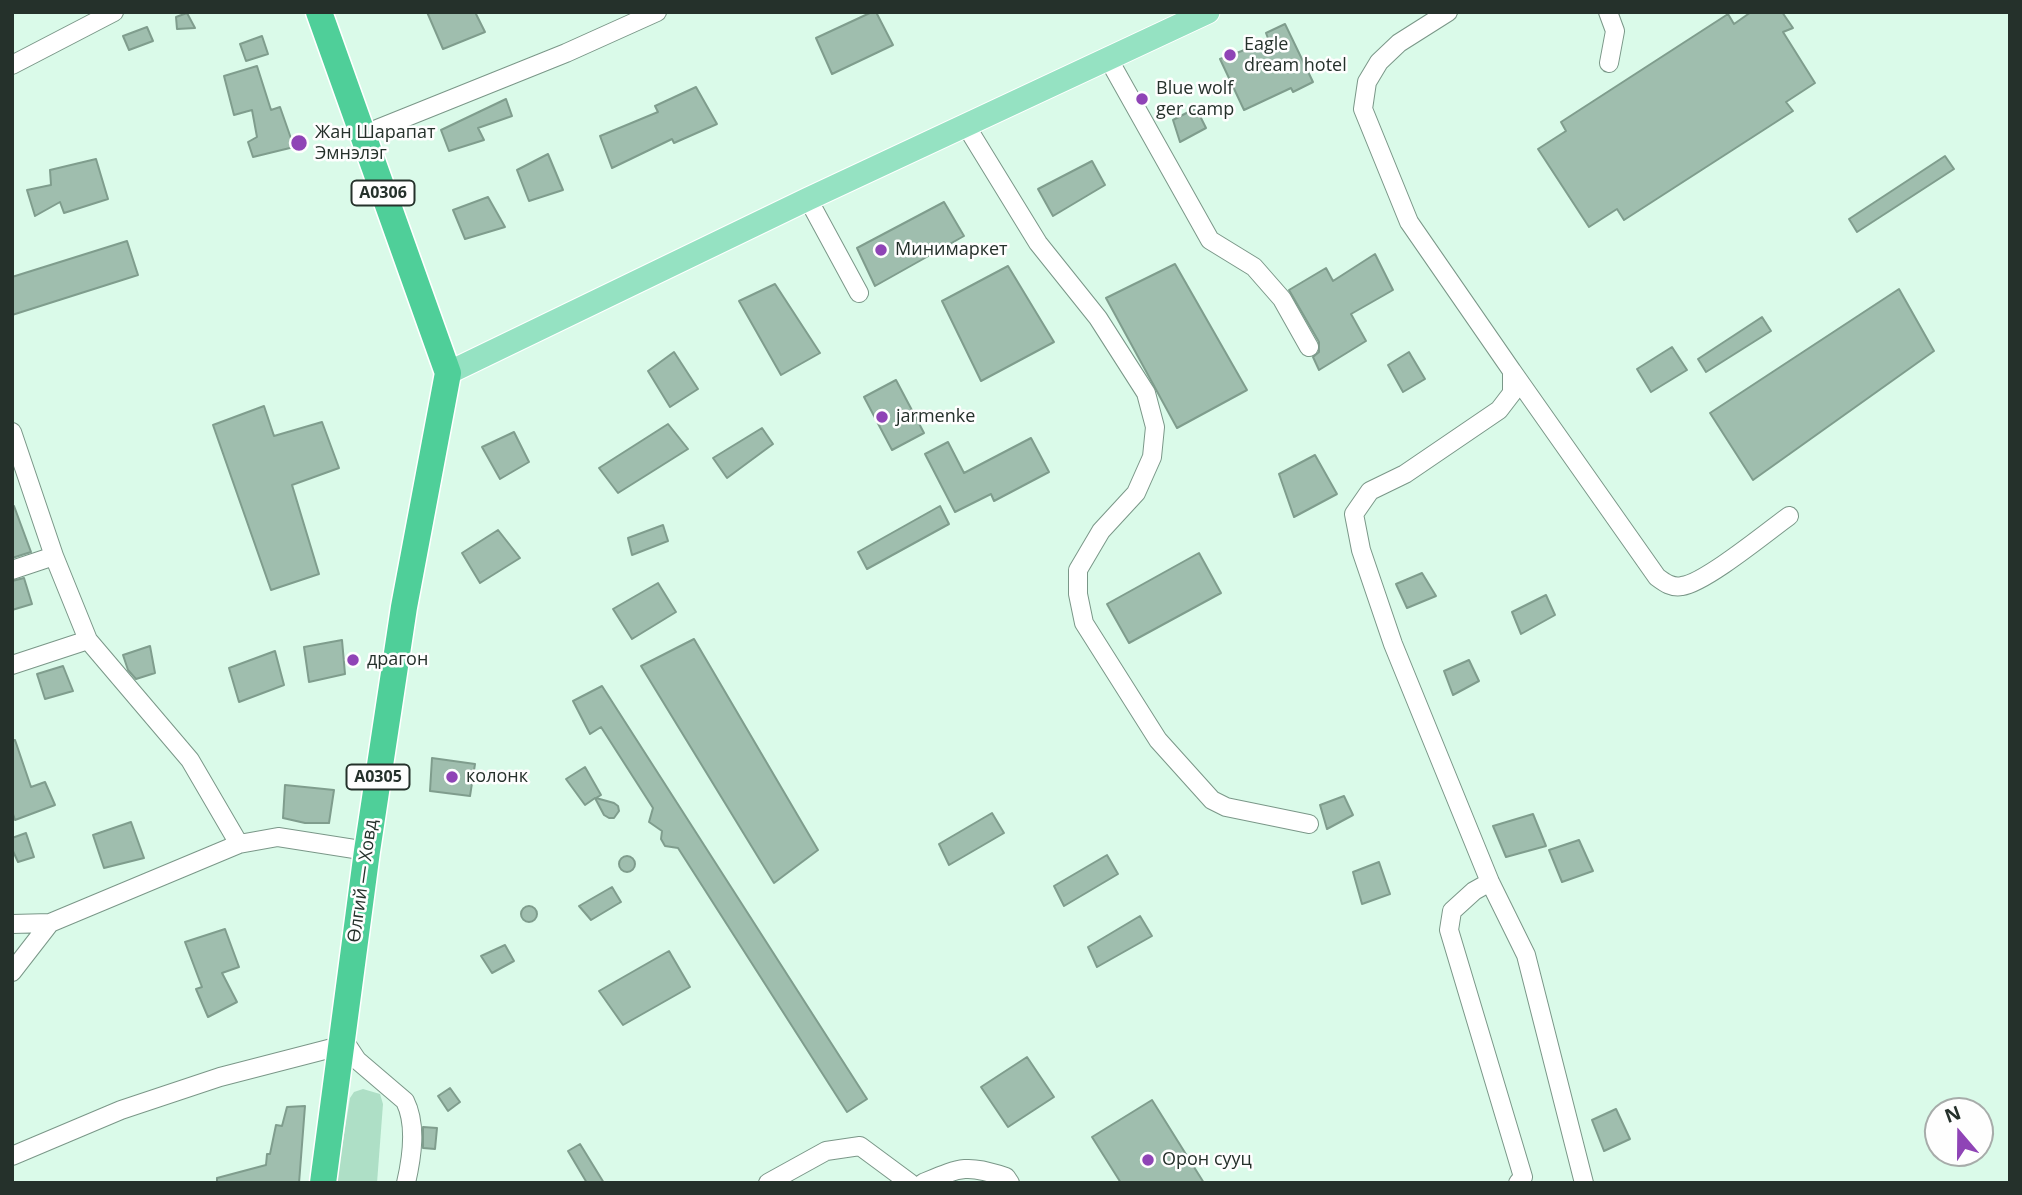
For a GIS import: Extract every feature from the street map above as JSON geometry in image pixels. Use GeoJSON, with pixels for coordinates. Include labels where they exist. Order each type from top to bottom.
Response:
{"type":"FeatureCollection","features":[{"type":"Feature","properties":{"kind":"highway","name":"A0306"},"geometry":{"type":"LineString","coordinates":[[319,12],[448,373]]}},
{"type":"Feature","properties":{"kind":"highway","name":"Өлгий — Ховд"},"geometry":{"type":"LineString","coordinates":[[323,1183],[367,851],[404,607],[448,373]]}},
{"type":"Feature","properties":{"kind":"main road"},"geometry":{"type":"LineString","coordinates":[[448,373],[965,124],[1109,60],[1208,12]]}},
{"type":"Feature","properties":{"kind":"street"},"geometry":{"type":"LineString","coordinates":[[12,65],[114,12]]}},
{"type":"Feature","properties":{"kind":"street"},"geometry":{"type":"LineString","coordinates":[[362,135],[566,53],[657,12]]}},
{"type":"Feature","properties":{"kind":"street"},"geometry":{"type":"LineString","coordinates":[[1448,12],[1399,43],[1379,62],[1367,82],[1363,109],[1409,222],[1657,577],[1666,584],[1681,587],[1700,580],[1789,516]]}},
{"type":"Feature","properties":{"kind":"street"},"geometry":{"type":"LineString","coordinates":[[1608,12],[1615,31],[1609,63]]}},
{"type":"Feature","properties":{"kind":"street"},"geometry":{"type":"LineString","coordinates":[[1109,60],[1210,240],[1254,267],[1282,299],[1308,347]]}},
{"type":"Feature","properties":{"kind":"street"},"geometry":{"type":"LineString","coordinates":[[965,124],[1038,243],[1098,318],[1146,393],[1155,427],[1152,457],[1136,493],[1101,531],[1078,570],[1078,594],[1084,624],[1158,740],[1212,800],[1226,807],[1309,824]]}},
{"type":"Feature","properties":{"kind":"street"},"geometry":{"type":"LineString","coordinates":[[808,199],[859,293]]}},
{"type":"Feature","properties":{"kind":"street"},"geometry":{"type":"LineString","coordinates":[[1512,371],[1513,393],[1499,410],[1405,474],[1370,491],[1354,514],[1361,550],[1393,644],[1490,882],[1525,954],[1584,1183]]}},
{"type":"Feature","properties":{"kind":"street"},"geometry":{"type":"LineString","coordinates":[[12,432],[21,479],[88,640],[190,760],[239,844]]}},
{"type":"Feature","properties":{"kind":"street"},"geometry":{"type":"LineString","coordinates":[[12,570],[54,556]]}},
{"type":"Feature","properties":{"kind":"street"},"geometry":{"type":"LineString","coordinates":[[12,665],[88,640]]}},
{"type":"Feature","properties":{"kind":"street"},"geometry":{"type":"LineString","coordinates":[[12,924],[50,923],[239,844],[278,837],[367,851]]}},
{"type":"Feature","properties":{"kind":"street"},"geometry":{"type":"LineString","coordinates":[[1490,882],[1474,891],[1452,911],[1450,930],[1523,1177],[1518,1183]]}},
{"type":"Feature","properties":{"kind":"street"},"geometry":{"type":"LineString","coordinates":[[12,972],[50,923]]}},
{"type":"Feature","properties":{"kind":"street"},"geometry":{"type":"LineString","coordinates":[[12,1156],[146,1101],[341,1041],[357,1060],[405,1101],[412,1133],[406,1183]]}},
{"type":"Feature","properties":{"kind":"street"},"geometry":{"type":"LineString","coordinates":[[768,1183],[826,1151],[860,1146],[910,1183]]}},
{"type":"Feature","properties":{"kind":"street"},"geometry":{"type":"LineString","coordinates":[[923,1183],[955,1169],[977,1168],[1006,1177],[1010,1183]]}},
{"type":"Feature","properties":{"kind":"green space"},"geometry":{"type":"Polygon","coordinates":[[[363,1089],[380,1094],[383,1104],[377,1183],[336,1183],[350,1098],[354,1092],[363,1089]]]}},
{"type":"Feature","properties":{"kind":"building"},"geometry":{"type":"Polygon","coordinates":[[[427,12],[475,12],[485,32],[443,49],[427,12]]]}},
{"type":"Feature","properties":{"kind":"building"},"geometry":{"type":"Polygon","coordinates":[[[876,12],[893,45],[832,74],[816,38],[876,12]]]}},
{"type":"Feature","properties":{"kind":"building"},"geometry":{"type":"Polygon","coordinates":[[[1751,12],[1782,12],[1793,28],[1783,32],[1815,83],[1786,102],[1793,111],[1624,220],[1617,209],[1589,227],[1538,149],[1566,131],[1561,122],[1728,14],[1734,24],[1751,12]]]}},
{"type":"Feature","properties":{"kind":"building"},"geometry":{"type":"Polygon","coordinates":[[[187,13],[195,28],[177,29],[176,17],[187,13]]]}},
{"type":"Feature","properties":{"kind":"building"},"geometry":{"type":"Polygon","coordinates":[[[1285,24],[1313,82],[1293,92],[1291,88],[1244,110],[1220,59],[1269,41],[1266,33],[1285,24]]]}},
{"type":"Feature","properties":{"kind":"building"},"geometry":{"type":"Polygon","coordinates":[[[147,27],[153,41],[129,50],[123,36],[147,27]]]}},
{"type":"Feature","properties":{"kind":"building"},"geometry":{"type":"Polygon","coordinates":[[[262,36],[268,54],[246,61],[240,44],[262,36]]]}},
{"type":"Feature","properties":{"kind":"building"},"geometry":{"type":"Polygon","coordinates":[[[257,66],[271,110],[280,107],[294,147],[253,157],[248,142],[257,137],[252,110],[234,115],[224,76],[257,66]]]}},
{"type":"Feature","properties":{"kind":"building"},"geometry":{"type":"Polygon","coordinates":[[[696,87],[717,124],[674,143],[672,139],[612,168],[600,136],[658,112],[655,106],[696,87]]]}},
{"type":"Feature","properties":{"kind":"building"},"geometry":{"type":"Polygon","coordinates":[[[506,99],[512,116],[478,128],[484,140],[449,151],[441,130],[506,99]]]}},
{"type":"Feature","properties":{"kind":"building"},"geometry":{"type":"Polygon","coordinates":[[[1196,108],[1206,128],[1180,142],[1173,120],[1196,108]]]}},
{"type":"Feature","properties":{"kind":"building"},"geometry":{"type":"Polygon","coordinates":[[[548,154],[563,190],[529,201],[517,170],[548,154]]]}},
{"type":"Feature","properties":{"kind":"building"},"geometry":{"type":"Polygon","coordinates":[[[1945,156],[1954,169],[1857,232],[1849,219],[1945,156]]]}},
{"type":"Feature","properties":{"kind":"building"},"geometry":{"type":"Polygon","coordinates":[[[96,159],[108,199],[64,213],[60,202],[35,216],[27,190],[51,185],[50,170],[96,159]]]}},
{"type":"Feature","properties":{"kind":"building"},"geometry":{"type":"Polygon","coordinates":[[[1092,161],[1105,185],[1053,216],[1038,189],[1092,161]]]}},
{"type":"Feature","properties":{"kind":"building"},"geometry":{"type":"Polygon","coordinates":[[[488,197],[505,227],[465,239],[453,210],[488,197]]]}},
{"type":"Feature","properties":{"kind":"building"},"geometry":{"type":"Polygon","coordinates":[[[944,202],[964,236],[875,286],[857,248],[944,202]]]}},
{"type":"Feature","properties":{"kind":"building"},"geometry":{"type":"Polygon","coordinates":[[[127,241],[138,275],[12,315],[12,277],[127,241]]]}},
{"type":"Feature","properties":{"kind":"building"},"geometry":{"type":"Polygon","coordinates":[[[1375,254],[1393,290],[1351,314],[1366,341],[1319,370],[1313,357],[1319,352],[1319,342],[1289,290],[1326,268],[1333,281],[1375,254]]]}},
{"type":"Feature","properties":{"kind":"building"},"geometry":{"type":"Polygon","coordinates":[[[1175,264],[1247,390],[1177,428],[1106,298],[1175,264]]]}},
{"type":"Feature","properties":{"kind":"building"},"geometry":{"type":"Polygon","coordinates":[[[1008,266],[1054,342],[981,381],[942,301],[1008,266]]]}},
{"type":"Feature","properties":{"kind":"building"},"geometry":{"type":"Polygon","coordinates":[[[775,284],[820,353],[781,375],[739,301],[775,284]]]}},
{"type":"Feature","properties":{"kind":"building"},"geometry":{"type":"Polygon","coordinates":[[[1899,289],[1934,351],[1753,480],[1710,413],[1899,289]]]}},
{"type":"Feature","properties":{"kind":"building"},"geometry":{"type":"Polygon","coordinates":[[[1762,317],[1771,331],[1706,372],[1698,359],[1762,317]]]}},
{"type":"Feature","properties":{"kind":"building"},"geometry":{"type":"Polygon","coordinates":[[[1672,347],[1687,370],[1651,392],[1637,369],[1672,347]]]}},
{"type":"Feature","properties":{"kind":"building"},"geometry":{"type":"Polygon","coordinates":[[[674,352],[698,389],[670,407],[648,371],[674,352]]]}},
{"type":"Feature","properties":{"kind":"building"},"geometry":{"type":"Polygon","coordinates":[[[1409,352],[1425,379],[1403,392],[1388,365],[1409,352]]]}},
{"type":"Feature","properties":{"kind":"building"},"geometry":{"type":"Polygon","coordinates":[[[896,380],[924,433],[892,450],[864,397],[896,380]]]}},
{"type":"Feature","properties":{"kind":"building"},"geometry":{"type":"Polygon","coordinates":[[[264,406],[274,436],[322,422],[339,468],[292,485],[319,574],[271,590],[213,425],[264,406]]]}},
{"type":"Feature","properties":{"kind":"building"},"geometry":{"type":"Polygon","coordinates":[[[668,424],[688,449],[618,493],[599,468],[668,424]]]}},
{"type":"Feature","properties":{"kind":"building"},"geometry":{"type":"Polygon","coordinates":[[[762,428],[773,444],[727,478],[713,458],[762,428]]]}},
{"type":"Feature","properties":{"kind":"building"},"geometry":{"type":"Polygon","coordinates":[[[514,432],[529,462],[500,479],[482,447],[514,432]]]}},
{"type":"Feature","properties":{"kind":"building"},"geometry":{"type":"Polygon","coordinates":[[[1031,438],[1049,472],[994,501],[991,494],[955,512],[925,454],[948,442],[964,473],[1031,438]]]}},
{"type":"Feature","properties":{"kind":"building"},"geometry":{"type":"Polygon","coordinates":[[[1315,455],[1337,494],[1294,517],[1279,474],[1315,455]]]}},
{"type":"Feature","properties":{"kind":"building"},"geometry":{"type":"Polygon","coordinates":[[[14,506],[31,552],[12,558],[12,507],[14,506]]]}},
{"type":"Feature","properties":{"kind":"building"},"geometry":{"type":"Polygon","coordinates":[[[940,506],[949,524],[867,569],[858,552],[940,506]]]}},
{"type":"Feature","properties":{"kind":"building"},"geometry":{"type":"Polygon","coordinates":[[[663,525],[668,541],[632,555],[628,538],[663,525]]]}},
{"type":"Feature","properties":{"kind":"building"},"geometry":{"type":"Polygon","coordinates":[[[498,530],[520,558],[480,583],[462,553],[498,530]]]}},
{"type":"Feature","properties":{"kind":"building"},"geometry":{"type":"Polygon","coordinates":[[[1199,553],[1221,593],[1129,643],[1107,604],[1199,553]]]}},
{"type":"Feature","properties":{"kind":"building"},"geometry":{"type":"Polygon","coordinates":[[[1422,573],[1436,596],[1407,608],[1396,584],[1422,573]]]}},
{"type":"Feature","properties":{"kind":"building"},"geometry":{"type":"Polygon","coordinates":[[[24,578],[32,604],[12,610],[12,581],[24,578]]]}},
{"type":"Feature","properties":{"kind":"building"},"geometry":{"type":"Polygon","coordinates":[[[658,583],[676,612],[632,639],[613,609],[658,583]]]}},
{"type":"Feature","properties":{"kind":"building"},"geometry":{"type":"Polygon","coordinates":[[[1546,595],[1555,615],[1521,634],[1512,612],[1546,595]]]}},
{"type":"Feature","properties":{"kind":"building"},"geometry":{"type":"Polygon","coordinates":[[[694,639],[818,850],[774,883],[641,666],[694,639]]]}},
{"type":"Feature","properties":{"kind":"building"},"geometry":{"type":"Polygon","coordinates":[[[342,640],[345,674],[309,682],[304,647],[342,640]]]}},
{"type":"Feature","properties":{"kind":"building"},"geometry":{"type":"Polygon","coordinates":[[[150,646],[155,673],[136,679],[128,670],[123,655],[150,646]]]}},
{"type":"Feature","properties":{"kind":"building"},"geometry":{"type":"Polygon","coordinates":[[[275,651],[284,685],[239,702],[229,668],[275,651]]]}},
{"type":"Feature","properties":{"kind":"building"},"geometry":{"type":"Polygon","coordinates":[[[1469,660],[1479,681],[1453,695],[1444,671],[1469,660]]]}},
{"type":"Feature","properties":{"kind":"building"},"geometry":{"type":"Polygon","coordinates":[[[63,666],[73,691],[45,699],[37,674],[63,666]]]}},
{"type":"Feature","properties":{"kind":"building"},"geometry":{"type":"Polygon","coordinates":[[[602,686],[867,1099],[847,1112],[678,848],[665,846],[661,839],[662,831],[649,822],[653,808],[601,727],[590,734],[573,701],[602,686]]]}},
{"type":"Feature","properties":{"kind":"building"},"geometry":{"type":"Polygon","coordinates":[[[15,740],[31,787],[45,782],[55,805],[15,820],[12,811],[12,741],[15,740]]]}},
{"type":"Feature","properties":{"kind":"building","name":"колонк"},"geometry":{"type":"Polygon","coordinates":[[[432,758],[475,764],[470,796],[430,791],[432,758]]]}},
{"type":"Feature","properties":{"kind":"building"},"geometry":{"type":"Polygon","coordinates":[[[585,767],[601,795],[596,798],[618,806],[619,811],[614,818],[604,815],[595,798],[585,805],[566,779],[585,767]]]}},
{"type":"Feature","properties":{"kind":"building"},"geometry":{"type":"Polygon","coordinates":[[[285,785],[334,790],[329,823],[305,823],[283,818],[285,785]]]}},
{"type":"Feature","properties":{"kind":"building"},"geometry":{"type":"Polygon","coordinates":[[[1344,796],[1353,815],[1327,829],[1320,805],[1344,796]]]}},
{"type":"Feature","properties":{"kind":"building"},"geometry":{"type":"Polygon","coordinates":[[[992,813],[1004,833],[949,865],[939,844],[992,813]]]}},
{"type":"Feature","properties":{"kind":"building"},"geometry":{"type":"Polygon","coordinates":[[[1533,814],[1546,846],[1506,857],[1493,826],[1533,814]]]}},
{"type":"Feature","properties":{"kind":"building"},"geometry":{"type":"Polygon","coordinates":[[[131,822],[144,858],[104,868],[93,835],[131,822]]]}},
{"type":"Feature","properties":{"kind":"building"},"geometry":{"type":"Polygon","coordinates":[[[26,833],[34,857],[18,862],[12,849],[12,838],[26,833]]]}},
{"type":"Feature","properties":{"kind":"building"},"geometry":{"type":"Polygon","coordinates":[[[1579,840],[1593,871],[1562,882],[1549,850],[1579,840]]]}},
{"type":"Feature","properties":{"kind":"building"},"geometry":{"type":"Polygon","coordinates":[[[1107,855],[1118,874],[1064,906],[1054,886],[1107,855]]]}},
{"type":"Feature","properties":{"kind":"building"},"geometry":{"type":"Polygon","coordinates":[[[624,856],[630,856],[635,864],[633,870],[624,872],[619,867],[619,861],[624,856]]]}},
{"type":"Feature","properties":{"kind":"building"},"geometry":{"type":"Polygon","coordinates":[[[1379,862],[1390,894],[1362,904],[1353,872],[1379,862]]]}},
{"type":"Feature","properties":{"kind":"building"},"geometry":{"type":"Polygon","coordinates":[[[612,887],[621,902],[591,920],[579,906],[612,887]]]}},
{"type":"Feature","properties":{"kind":"building"},"geometry":{"type":"Polygon","coordinates":[[[529,906],[535,908],[535,920],[529,922],[523,920],[521,914],[523,908],[529,906]]]}},
{"type":"Feature","properties":{"kind":"building"},"geometry":{"type":"Polygon","coordinates":[[[1140,916],[1152,936],[1097,967],[1088,947],[1140,916]]]}},
{"type":"Feature","properties":{"kind":"building"},"geometry":{"type":"Polygon","coordinates":[[[225,929],[239,967],[222,973],[237,1002],[208,1017],[196,989],[202,987],[185,942],[225,929]]]}},
{"type":"Feature","properties":{"kind":"building"},"geometry":{"type":"Polygon","coordinates":[[[505,945],[514,961],[492,973],[481,956],[505,945]]]}},
{"type":"Feature","properties":{"kind":"building"},"geometry":{"type":"Polygon","coordinates":[[[669,951],[690,987],[623,1025],[599,991],[669,951]]]}},
{"type":"Feature","properties":{"kind":"building"},"geometry":{"type":"Polygon","coordinates":[[[1027,1057],[1054,1097],[1008,1127],[981,1087],[1027,1057]]]}},
{"type":"Feature","properties":{"kind":"building"},"geometry":{"type":"Polygon","coordinates":[[[450,1088],[460,1102],[448,1111],[438,1096],[450,1088]]]}},
{"type":"Feature","properties":{"kind":"building","name":"Орон сууц"},"geometry":{"type":"Polygon","coordinates":[[[1152,1100],[1204,1183],[1121,1183],[1092,1137],[1152,1100]]]}},
{"type":"Feature","properties":{"kind":"building"},"geometry":{"type":"Polygon","coordinates":[[[305,1106],[299,1183],[217,1183],[217,1178],[266,1165],[276,1125],[282,1126],[287,1107],[305,1106]]]}},
{"type":"Feature","properties":{"kind":"building"},"geometry":{"type":"Polygon","coordinates":[[[1616,1109],[1630,1139],[1604,1151],[1592,1120],[1616,1109]]]}},
{"type":"Feature","properties":{"kind":"building"},"geometry":{"type":"Polygon","coordinates":[[[423,1127],[437,1128],[435,1149],[423,1148],[423,1127]]]}},
{"type":"Feature","properties":{"kind":"building"},"geometry":{"type":"Polygon","coordinates":[[[580,1144],[604,1183],[587,1183],[568,1151],[580,1144]]]}},
{"type":"Feature","properties":{"kind":"place","name":"Eagle dream hotel"},"geometry":{"type":"Point","coordinates":[1230,55]}},
{"type":"Feature","properties":{"kind":"place","name":"Blue wolf ger camp"},"geometry":{"type":"Point","coordinates":[1142,99]}},
{"type":"Feature","properties":{"kind":"place","name":"Жан Шарапат Эмнэлэг"},"geometry":{"type":"Point","coordinates":[299,143]}},
{"type":"Feature","properties":{"kind":"place","name":"Минимаркет"},"geometry":{"type":"Point","coordinates":[881,250]}},
{"type":"Feature","properties":{"kind":"place","name":"jarmenke"},"geometry":{"type":"Point","coordinates":[882,417]}},
{"type":"Feature","properties":{"kind":"place","name":"драгон"},"geometry":{"type":"Point","coordinates":[353,660]}},
{"type":"Feature","properties":{"kind":"place","name":"колонк"},"geometry":{"type":"Point","coordinates":[452,777]}},
{"type":"Feature","properties":{"kind":"place","name":"Орон сууц"},"geometry":{"type":"Point","coordinates":[1148,1160]}}]}
